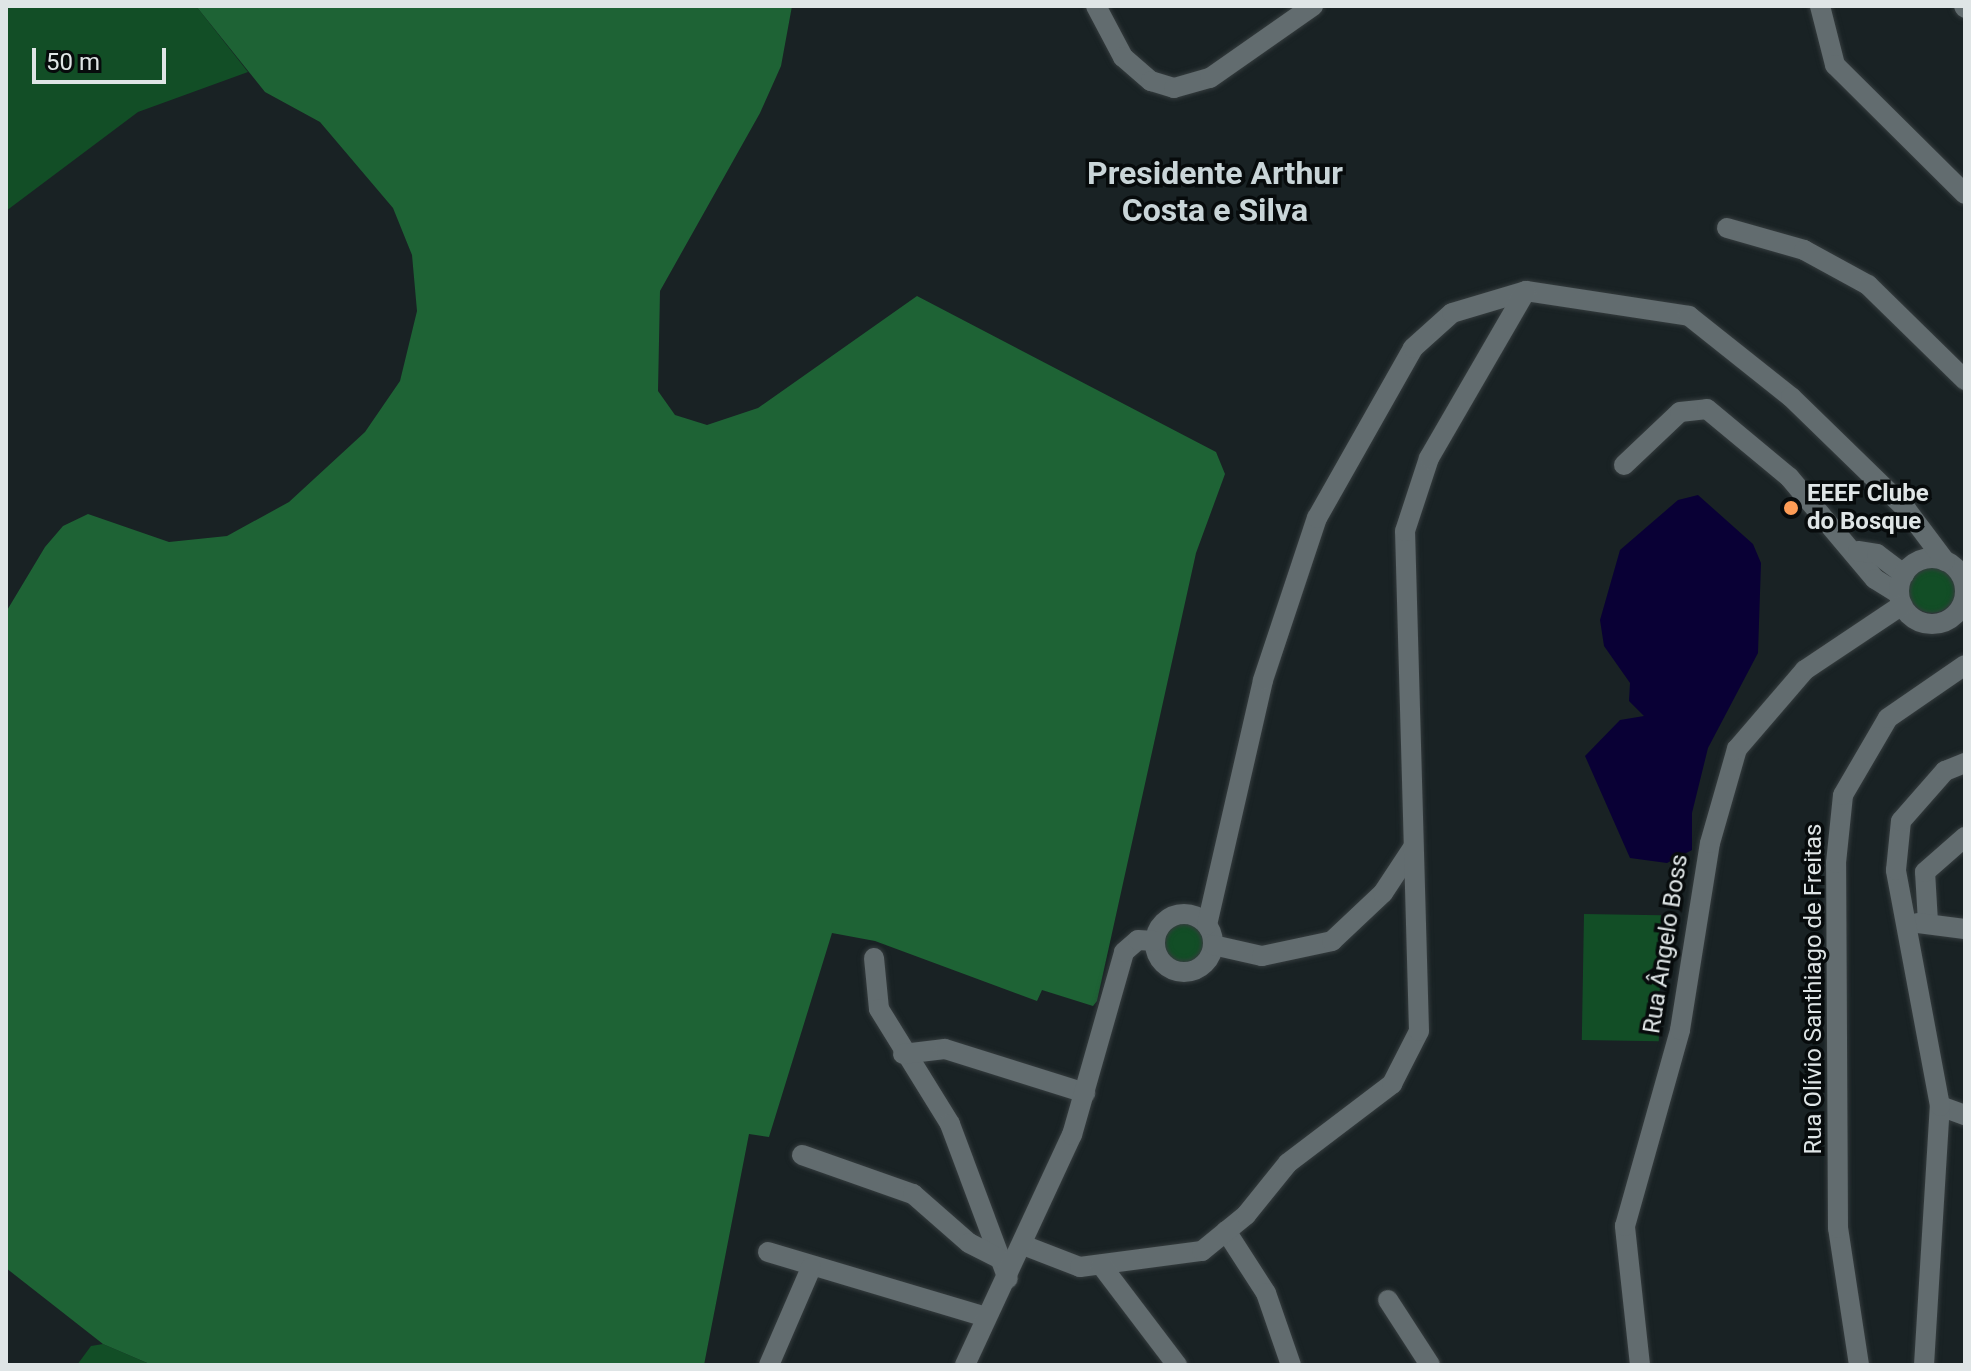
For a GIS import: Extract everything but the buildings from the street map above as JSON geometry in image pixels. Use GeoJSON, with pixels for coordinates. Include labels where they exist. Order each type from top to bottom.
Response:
{"type":"FeatureCollection","features":[{"type":"Feature","properties":{"kind":"street"},"geometry":{"type":"LineString","coordinates":[[1096,6],[1123,57],[1151,81],[1174,88],[1210,78],[1313,6]]}},
{"type":"Feature","properties":{"kind":"street"},"geometry":{"type":"LineString","coordinates":[[1820,6],[1835,65],[1965,194]]}},
{"type":"Feature","properties":{"kind":"street"},"geometry":{"type":"LineString","coordinates":[[1727,228],[1804,250],[1868,285],[1965,380]]}},
{"type":"Feature","properties":{"kind":"street"},"geometry":{"type":"LineString","coordinates":[[1023,1245],[1080,1267],[1202,1251],[1226,1231],[1288,1163],[1392,1084],[1419,1031],[1405,531],[1429,458],[1526,291]]}},
{"type":"Feature","properties":{"kind":"street"},"geometry":{"type":"LineString","coordinates":[[1155,941],[1162,962],[1185,972],[1205,963],[1263,680],[1317,518],[1413,348],[1452,313],[1526,291],[1689,316],[1791,397],[1906,509],[1963,582],[1960,615],[1927,623],[1902,591],[1858,551],[1789,477],[1707,409],[1680,412],[1624,465]]}},
{"type":"Feature","properties":{"kind":"street"},"geometry":{"type":"LineString","coordinates":[[1902,591],[1920,560],[1945,561]]}},
{"type":"Feature","properties":{"kind":"street","name":"Rua Ângelo Boss"},"geometry":{"type":"LineString","coordinates":[[1640,1365],[1625,1226],[1677,1043],[1710,843],[1737,749],[1805,670],[1902,591]]}},
{"type":"Feature","properties":{"kind":"street","name":"Rua Olívio Santhiago de Freitas"},"geometry":{"type":"LineString","coordinates":[[1859,1365],[1838,1228],[1836,863],[1843,795],[1888,718],[1965,665]]}},
{"type":"Feature","properties":{"kind":"street"},"geometry":{"type":"LineString","coordinates":[[1918,923],[1896,870],[1901,821],[1945,771],[1965,763]]}},
{"type":"Feature","properties":{"kind":"street"},"geometry":{"type":"LineString","coordinates":[[1924,1365],[1940,1106],[1918,923],[1925,872],[1965,837]]}},
{"type":"Feature","properties":{"kind":"street"},"geometry":{"type":"LineString","coordinates":[[1155,941],[1173,915],[1194,916],[1210,935],[1262,956],[1332,941],[1383,893],[1412,849]]}},
{"type":"Feature","properties":{"kind":"street"},"geometry":{"type":"LineString","coordinates":[[1918,923],[1965,929]]}},
{"type":"Feature","properties":{"kind":"street"},"geometry":{"type":"LineString","coordinates":[[965,1365],[1023,1245],[1085,1093],[1124,952],[1138,940],[1155,941]]}},
{"type":"Feature","properties":{"kind":"street"},"geometry":{"type":"LineString","coordinates":[[874,958],[879,1009],[903,1054],[950,1124],[1008,1279]]}},
{"type":"Feature","properties":{"kind":"street"},"geometry":{"type":"LineString","coordinates":[[903,1054],[945,1049],[1085,1093]]}},
{"type":"Feature","properties":{"kind":"street"},"geometry":{"type":"LineString","coordinates":[[1940,1106],[1965,1115]]}},
{"type":"Feature","properties":{"kind":"street"},"geometry":{"type":"LineString","coordinates":[[802,1155],[913,1194],[969,1243],[1000,1259]]}},
{"type":"Feature","properties":{"kind":"street"},"geometry":{"type":"LineString","coordinates":[[1226,1231],[1266,1293],[1291,1365]]}},
{"type":"Feature","properties":{"kind":"street"},"geometry":{"type":"LineString","coordinates":[[768,1252],[811,1268],[986,1317]]}},
{"type":"Feature","properties":{"kind":"street"},"geometry":{"type":"LineString","coordinates":[[1101,1265],[1177,1365]]}},
{"type":"Feature","properties":{"kind":"street"},"geometry":{"type":"LineString","coordinates":[[769,1365],[811,1268]]}},
{"type":"Feature","properties":{"kind":"street"},"geometry":{"type":"LineString","coordinates":[[1388,1300],[1430,1365]]}},
{"type":"Feature","properties":{"kind":"green space"},"geometry":{"type":"Polygon","coordinates":[[[6,6],[196,6],[248,72],[138,112],[6,211],[6,6]]]}},
{"type":"Feature","properties":{"kind":"green space"},"geometry":{"type":"Polygon","coordinates":[[[196,6],[792,6],[781,66],[760,113],[660,291],[658,391],[675,415],[707,425],[758,408],[917,296],[1216,452],[1225,474],[1196,553],[1097,1001],[1093,1006],[1042,990],[1037,1001],[875,941],[832,933],[769,1137],[749,1134],[704,1365],[152,1365],[103,1344],[6,1268],[6,612],[45,547],[63,526],[88,514],[169,542],[227,536],[289,502],[365,432],[400,381],[417,311],[412,255],[393,208],[320,122],[265,92],[196,6]]]}},
{"type":"Feature","properties":{"kind":"green space"},"geometry":{"type":"Polygon","coordinates":[[[1932,565],[1949,572],[1956,589],[1949,606],[1932,613],[1915,606],[1908,589],[1915,572],[1932,565]]]}},
{"type":"Feature","properties":{"kind":"green space"},"geometry":{"type":"Polygon","coordinates":[[[1584,914],[1661,915],[1659,1041],[1582,1040],[1584,914]]]}},
{"type":"Feature","properties":{"kind":"green space"},"geometry":{"type":"Polygon","coordinates":[[[1184,923],[1198,929],[1204,943],[1198,957],[1184,963],[1170,957],[1164,943],[1170,929],[1184,923]]]}},
{"type":"Feature","properties":{"kind":"green space"},"geometry":{"type":"Polygon","coordinates":[[[103,1344],[152,1365],[77,1365],[91,1346],[103,1344]]]}},
{"type":"Feature","properties":{"kind":"shaded area"},"geometry":{"type":"Polygon","coordinates":[[[1698,495],[1753,544],[1761,563],[1758,653],[1708,748],[1692,813],[1692,850],[1667,863],[1630,858],[1585,756],[1620,720],[1644,716],[1629,701],[1630,683],[1604,646],[1600,620],[1620,550],[1678,500],[1698,495]]]}},
{"type":"Feature","properties":{"kind":"place","name":"EEEF Clube do Bosque"},"geometry":{"type":"Point","coordinates":[1791,508]}},
{"type":"Feature","properties":{"kind":"district","name":"Presidente Arthur Costa e Silva"},"geometry":{"type":"Point","coordinates":[1215,192]}}]}
